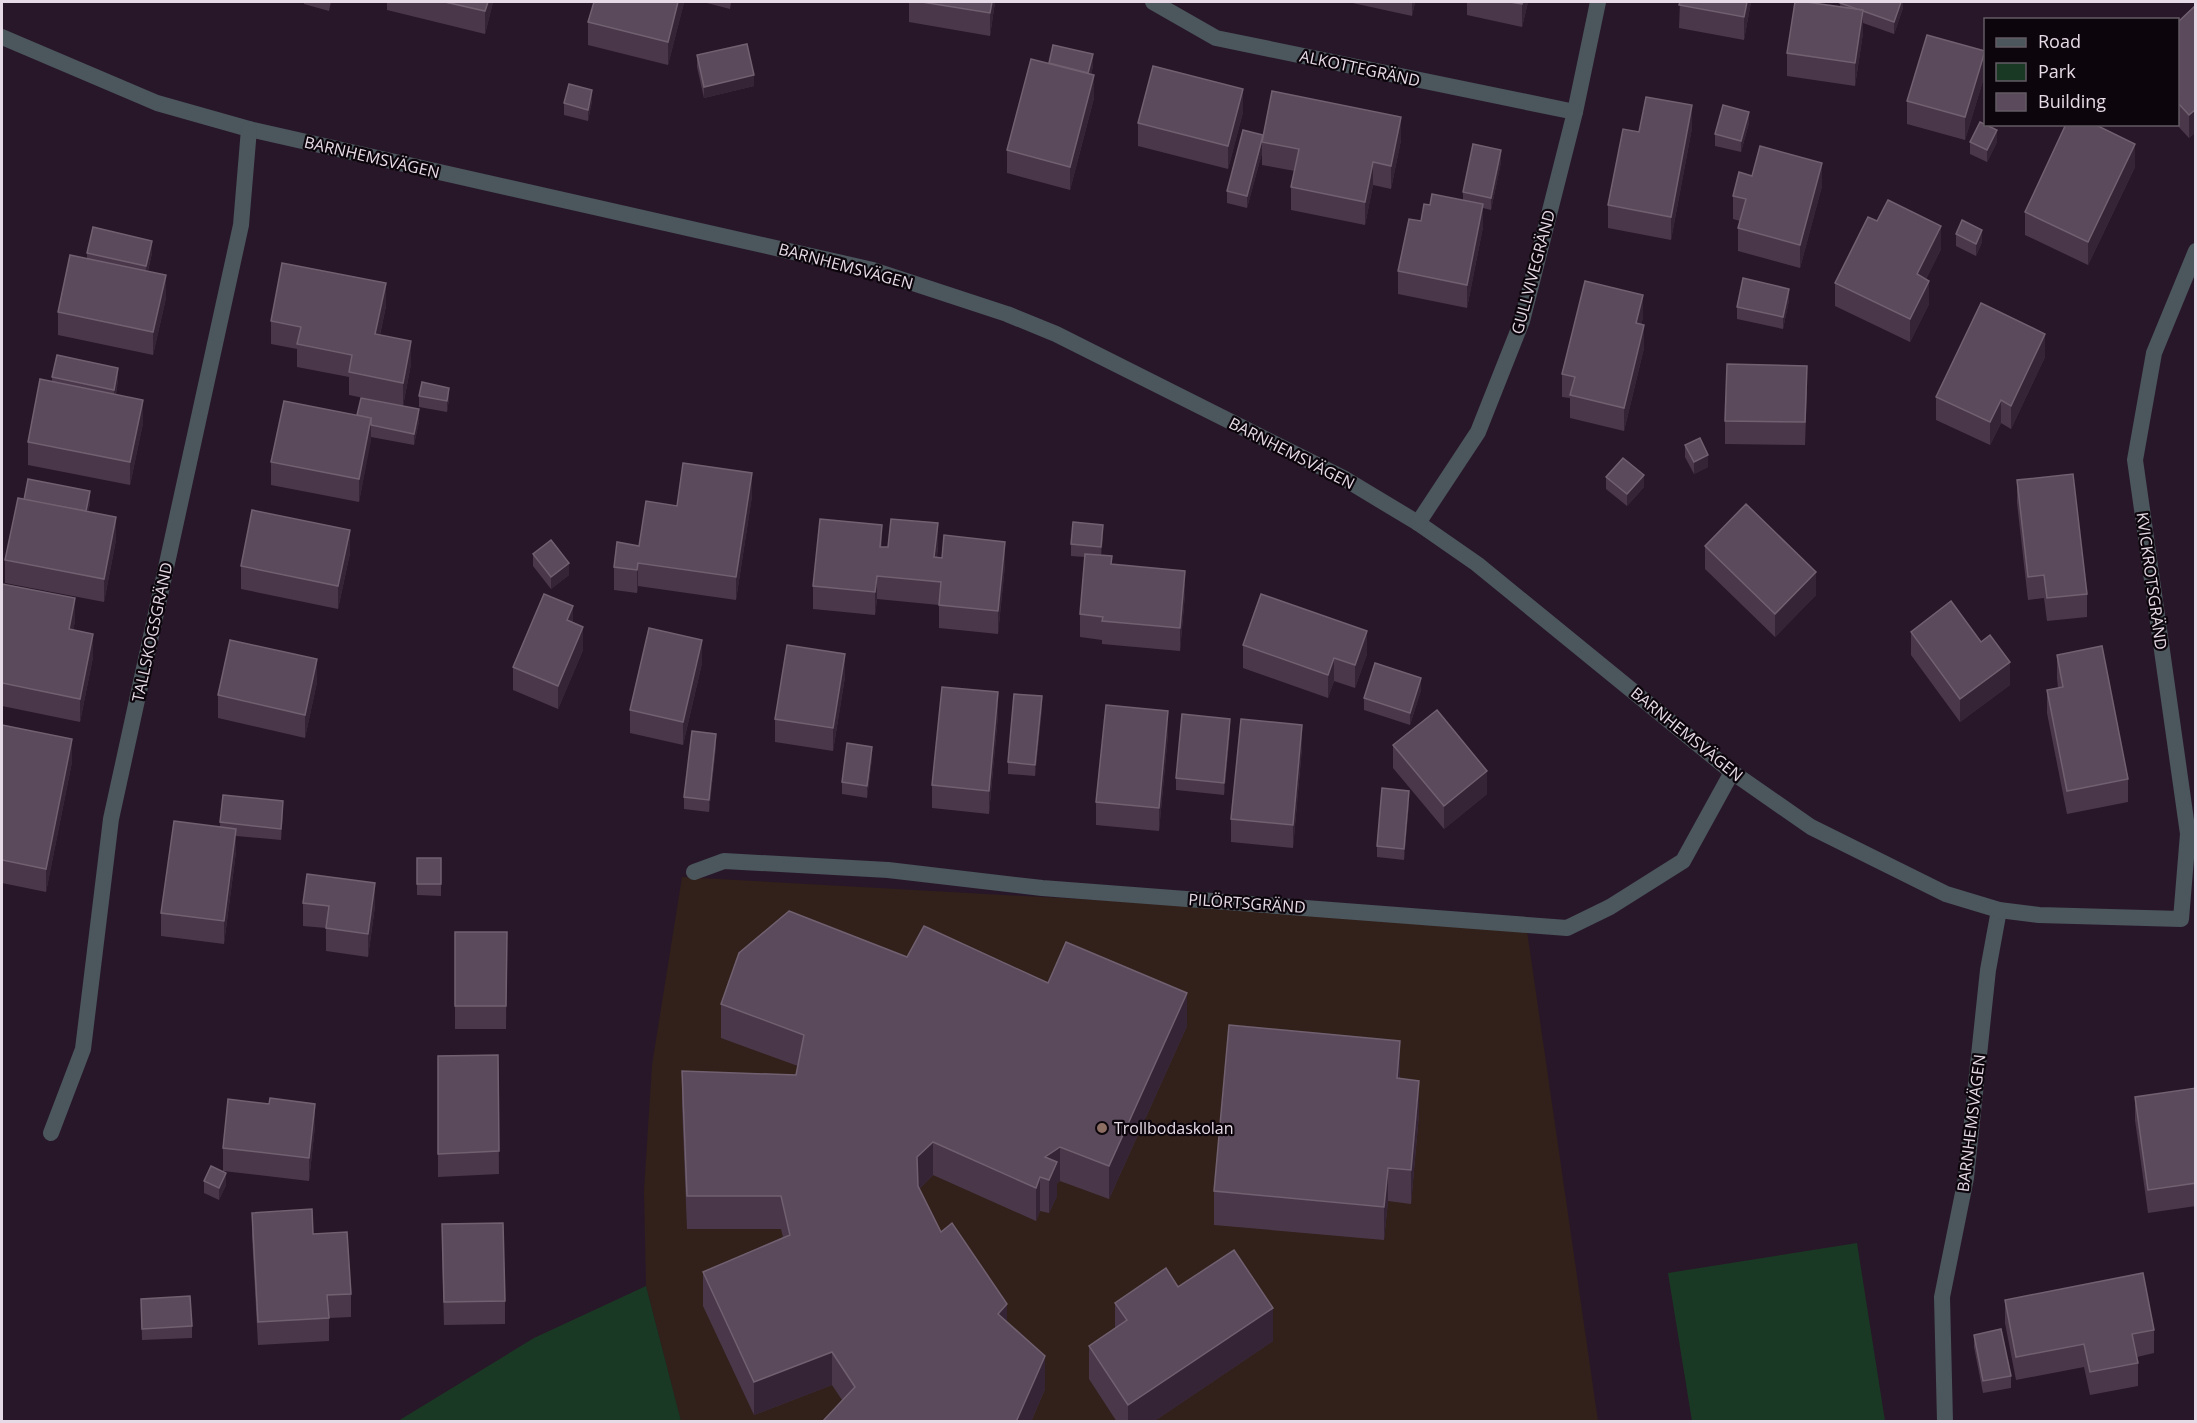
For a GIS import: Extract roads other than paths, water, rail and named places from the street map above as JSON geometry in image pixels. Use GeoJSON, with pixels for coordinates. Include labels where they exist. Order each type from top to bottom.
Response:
{"type":"FeatureCollection","features":[{"type":"Feature","properties":{"kind":"street","name":"ALKOTTEGRÄND"},"geometry":{"type":"LineString","coordinates":[[1153,2],[1216,39],[1575,112]]}},
{"type":"Feature","properties":{"kind":"street","name":"GULLVIVEGRÄND"},"geometry":{"type":"LineString","coordinates":[[1418,523],[1478,432],[1522,321],[1575,112],[1598,2]]}},
{"type":"Feature","properties":{"kind":"street","name":"BARNHEMSVÄGEN"},"geometry":{"type":"LineString","coordinates":[[2,37],[157,103],[249,129],[873,270],[1007,314],[1056,334],[1345,478],[1418,523],[1477,564],[1732,771],[1810,827],[1946,894],[1999,910],[1988,970],[1966,1178],[1942,1297],[1945,1422]]}},
{"type":"Feature","properties":{"kind":"street","name":"TALLSKOGSGRÄND"},"geometry":{"type":"LineString","coordinates":[[51,1133],[83,1049],[111,819],[241,225],[249,129]]}},
{"type":"Feature","properties":{"kind":"street","name":"KVICKROTSGRÄND"},"geometry":{"type":"LineString","coordinates":[[1999,910],[2039,915],[2188,920],[2188,834],[2135,460],[2154,353],[2196,251]]}},
{"type":"Feature","properties":{"kind":"street","name":"PILÖRTSGRÄND"},"geometry":{"type":"LineString","coordinates":[[694,872],[724,861],[888,870],[1042,888],[1567,928],[1610,907],[1683,861],[1732,771]]}},
{"type":"Feature","properties":{"kind":"place","name":"Trollbodaskolan"},"geometry":{"type":"Point","coordinates":[1102,1128]}}]}
